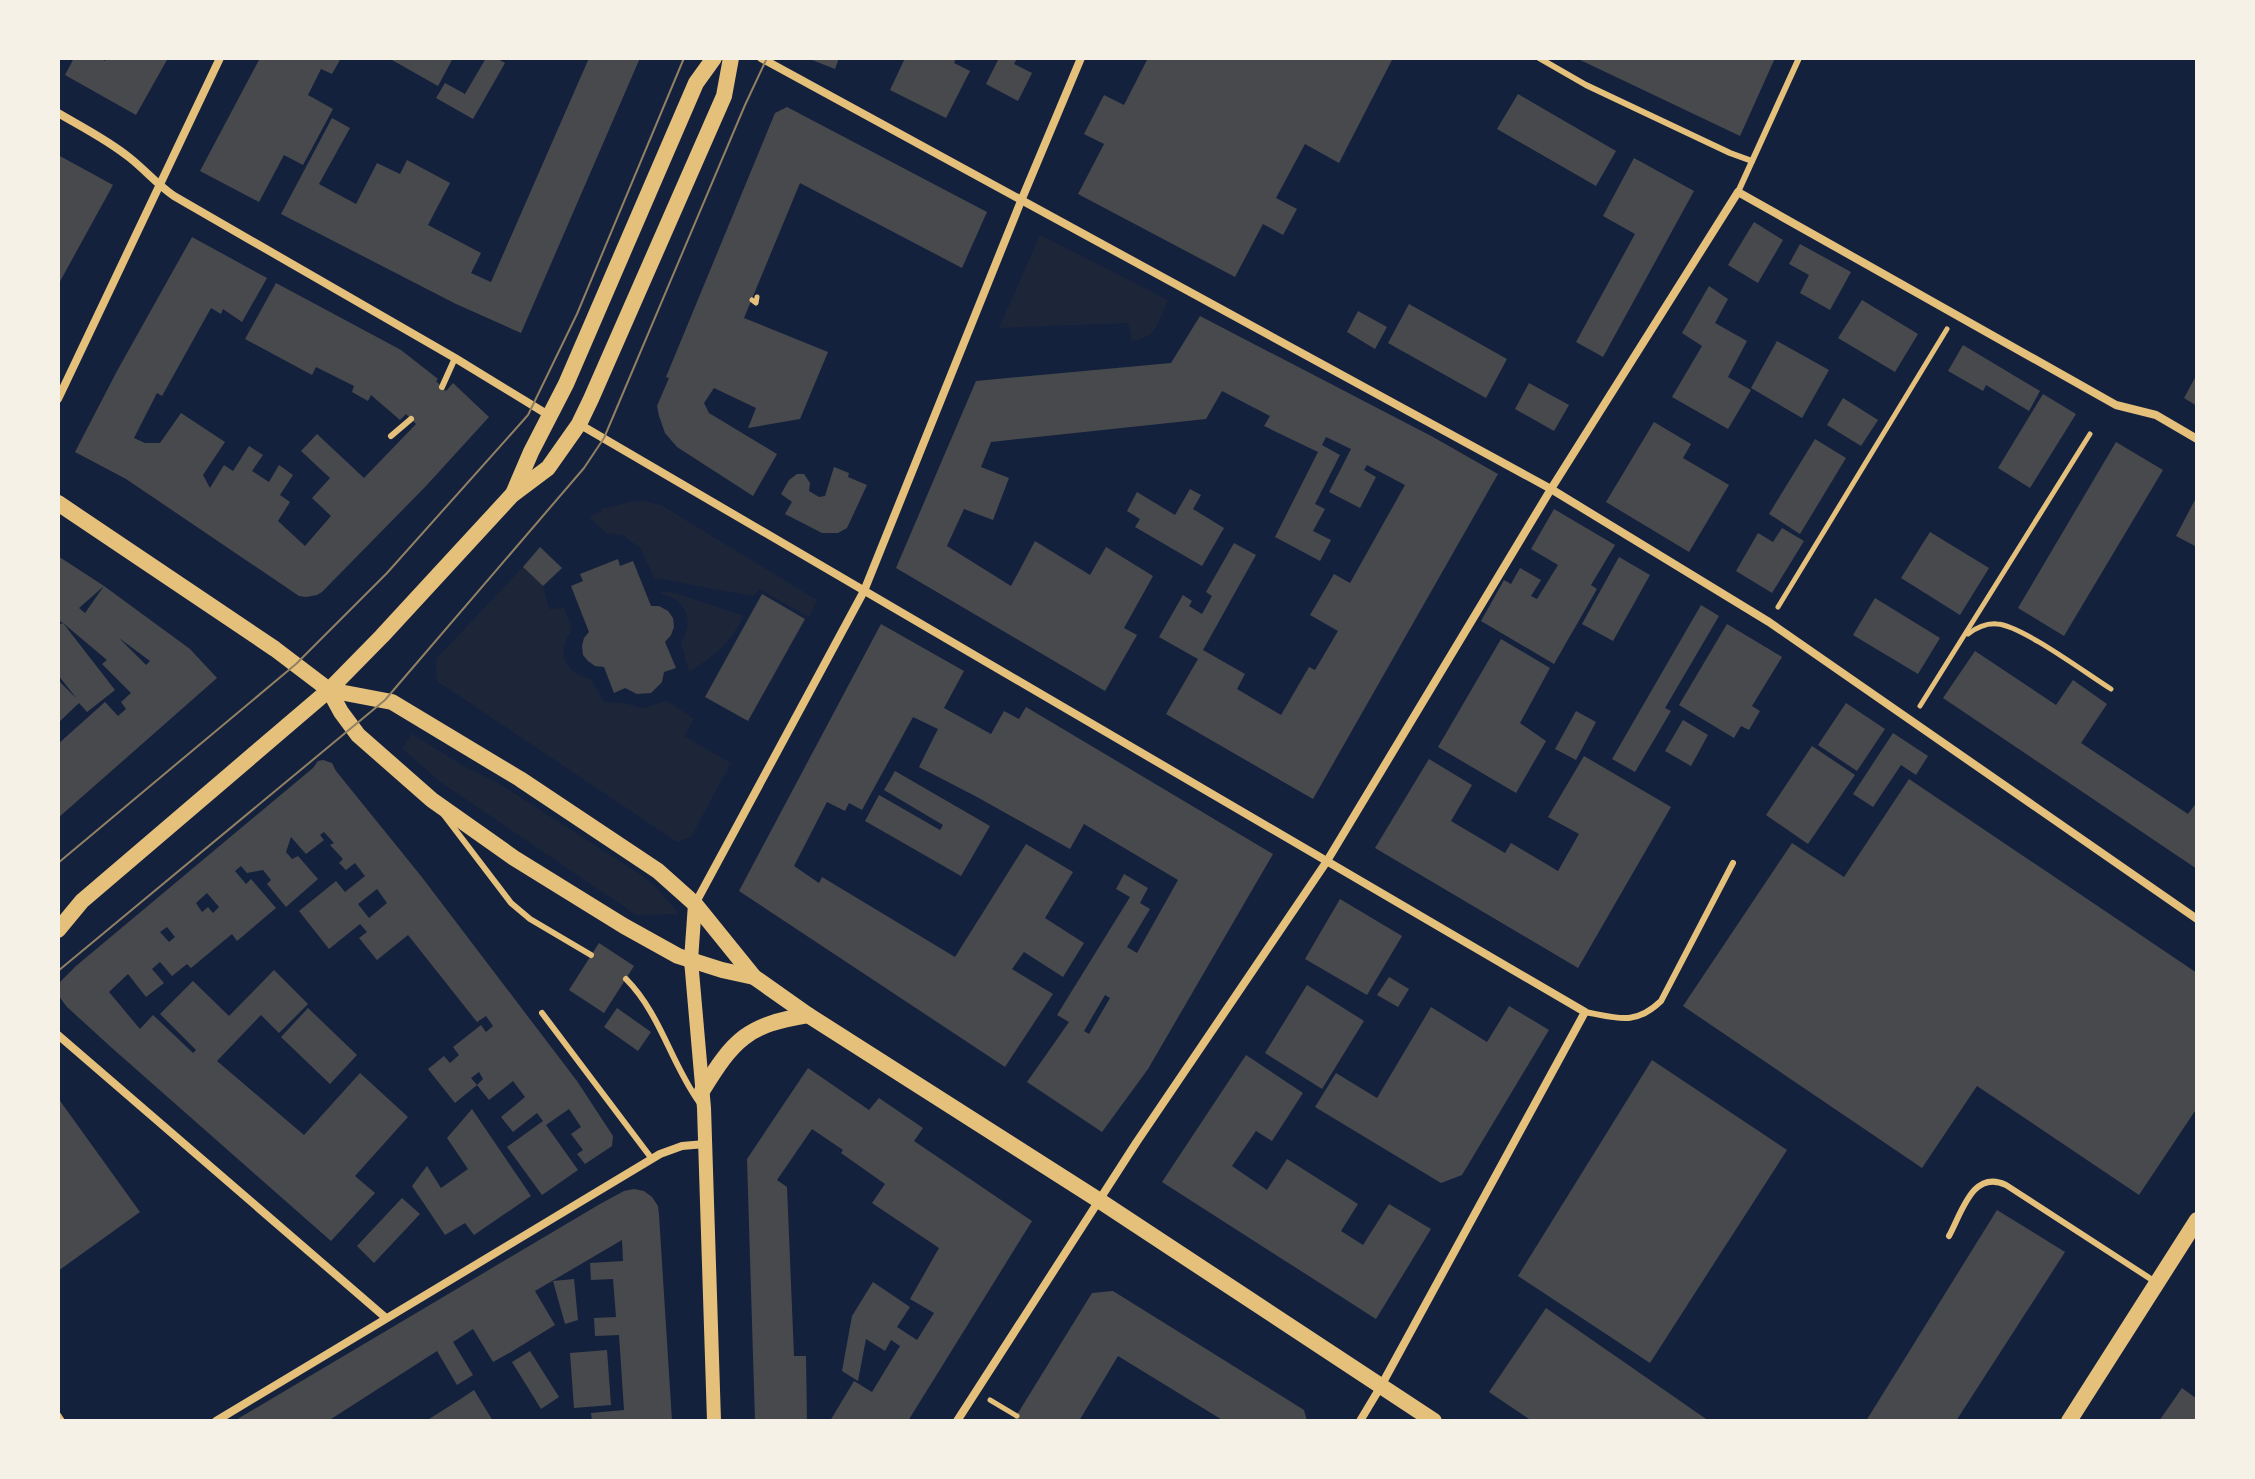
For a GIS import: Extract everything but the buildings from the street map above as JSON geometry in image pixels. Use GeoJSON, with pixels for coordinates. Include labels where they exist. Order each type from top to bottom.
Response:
{"type":"FeatureCollection","features":[{"type":"Feature","properties":{"kind":"main road"},"geometry":{"type":"LineString","coordinates":[[512,495],[551,416],[696,83],[714,58]]}},
{"type":"Feature","properties":{"kind":"main road"},"geometry":{"type":"LineString","coordinates":[[58,930],[82,901],[329,690],[512,495],[548,468],[579,424],[603,374],[724,96],[731,58]]}},
{"type":"Feature","properties":{"kind":"main road"},"geometry":{"type":"LineString","coordinates":[[58,503],[275,649],[329,690],[358,735],[432,800],[526,866],[668,951],[722,970],[754,977]]}},
{"type":"Feature","properties":{"kind":"main road"},"geometry":{"type":"LineString","coordinates":[[329,690],[392,702],[520,779],[658,871],[695,904],[754,977],[808,1015],[1100,1201],[1434,1421]]}},
{"type":"Feature","properties":{"kind":"main road"},"geometry":{"type":"LineString","coordinates":[[58,915],[82,901]]}},
{"type":"Feature","properties":{"kind":"main road"},"geometry":{"type":"LineString","coordinates":[[702,1091],[722,1058],[750,1032],[781,1019],[808,1015]]}},
{"type":"Feature","properties":{"kind":"main road"},"geometry":{"type":"LineString","coordinates":[[2069,1421],[2197,1220]]}},
{"type":"Feature","properties":{"kind":"street"},"geometry":{"type":"LineString","coordinates":[[58,399],[220,58]]}},
{"type":"Feature","properties":{"kind":"street"},"geometry":{"type":"LineString","coordinates":[[761,58],[1551,489],[1769,622],[2197,919]]}},
{"type":"Feature","properties":{"kind":"street"},"geometry":{"type":"LineString","coordinates":[[714,1421],[704,1108],[691,960],[695,904],[864,591],[1081,58]]}},
{"type":"Feature","properties":{"kind":"street"},"geometry":{"type":"LineString","coordinates":[[58,113],[105,140],[174,196],[551,416]]}},
{"type":"Feature","properties":{"kind":"street"},"geometry":{"type":"LineString","coordinates":[[957,1421],[1136,1143],[1327,861],[1551,489],[1738,192],[2116,405],[2156,415],[2197,439]]}},
{"type":"Feature","properties":{"kind":"street"},"geometry":{"type":"LineString","coordinates":[[579,424],[1585,1012],[1360,1421]]}},
{"type":"Feature","properties":{"kind":"street"},"geometry":{"type":"LineString","coordinates":[[58,1035],[386,1318]]}},
{"type":"Feature","properties":{"kind":"street"},"geometry":{"type":"LineString","coordinates":[[216,1421],[652,1159],[672,1149],[705,1144]]}},
{"type":"Feature","properties":{"kind":"lane"},"geometry":{"type":"LineString","coordinates":[[1539,58],[1586,85],[1752,161]]}},
{"type":"Feature","properties":{"kind":"lane"},"geometry":{"type":"LineString","coordinates":[[1738,192],[1799,58]]}},
{"type":"Feature","properties":{"kind":"lane"},"geometry":{"type":"LineString","coordinates":[[442,387],[455,358]]}},
{"type":"Feature","properties":{"kind":"lane"},"geometry":{"type":"LineString","coordinates":[[391,436],[411,419]]}},
{"type":"Feature","properties":{"kind":"lane"},"geometry":{"type":"LineString","coordinates":[[432,800],[511,903],[530,919],[591,955]]}},
{"type":"Feature","properties":{"kind":"lane"},"geometry":{"type":"LineString","coordinates":[[1585,1012],[1628,1020],[1649,1013],[1661,1001],[1733,863]]}},
{"type":"Feature","properties":{"kind":"lane"},"geometry":{"type":"LineString","coordinates":[[626,979],[641,994],[678,1067],[704,1108]]}},
{"type":"Feature","properties":{"kind":"lane"},"geometry":{"type":"LineString","coordinates":[[542,1013],[652,1159]]}},
{"type":"Feature","properties":{"kind":"lane"},"geometry":{"type":"LineString","coordinates":[[1949,1236],[1973,1191],[1983,1181],[1995,1180],[2157,1283]]}},
{"type":"Feature","properties":{"kind":"lane"},"geometry":{"type":"LineString","coordinates":[[58,1415],[62,1421]]}},
{"type":"Feature","properties":{"kind":"path"},"geometry":{"type":"LineString","coordinates":[[1769,622],[1956,315]]}},
{"type":"Feature","properties":{"kind":"path"},"geometry":{"type":"LineString","coordinates":[[1911,720],[2090,434]]}},
{"type":"Feature","properties":{"kind":"path"},"geometry":{"type":"LineString","coordinates":[[1963,637],[1978,627],[1997,624],[2016,628],[2111,689]]}},
{"type":"Feature","properties":{"kind":"path"},"geometry":{"type":"LineString","coordinates":[[976,1391],[1017,1416]]}},
{"type":"Feature","properties":{"kind":"shaded area"},"geometry":{"type":"Polygon","coordinates":[[[1040,235],[1168,300],[1152,332],[1132,341],[1128,323],[999,328],[1040,235]]]}},
{"type":"Feature","properties":{"kind":"shaded area"},"geometry":{"type":"Polygon","coordinates":[[[644,501],[661,505],[817,600],[809,617],[759,589],[754,596],[654,578],[641,549],[624,536],[606,533],[590,518],[602,512],[601,509],[644,501]]]}},
{"type":"Feature","properties":{"kind":"shaded area"},"geometry":{"type":"Polygon","coordinates":[[[523,567],[543,586],[549,609],[564,608],[572,630],[564,647],[565,661],[575,672],[591,679],[604,702],[643,708],[667,701],[694,719],[684,736],[731,763],[691,837],[677,842],[437,681],[436,659],[523,567]]]}},
{"type":"Feature","properties":{"kind":"shaded area"},"geometry":{"type":"Polygon","coordinates":[[[660,591],[744,616],[721,648],[689,672],[681,642],[687,627],[686,612],[677,601],[660,591]]]}},
{"type":"Feature","properties":{"kind":"shaded area"},"geometry":{"type":"Polygon","coordinates":[[[412,734],[500,784],[641,875],[658,889],[679,914],[636,915],[439,781],[402,748],[412,734]]]}},
{"type":"Feature","properties":{"kind":"tram line"},"geometry":{"type":"LineString","coordinates":[[58,863],[296,664],[387,573],[528,415],[577,314],[684,58]]}},
{"type":"Feature","properties":{"kind":"tram line"},"geometry":{"type":"LineString","coordinates":[[58,971],[385,700],[584,468],[604,438],[767,58]]}}]}
